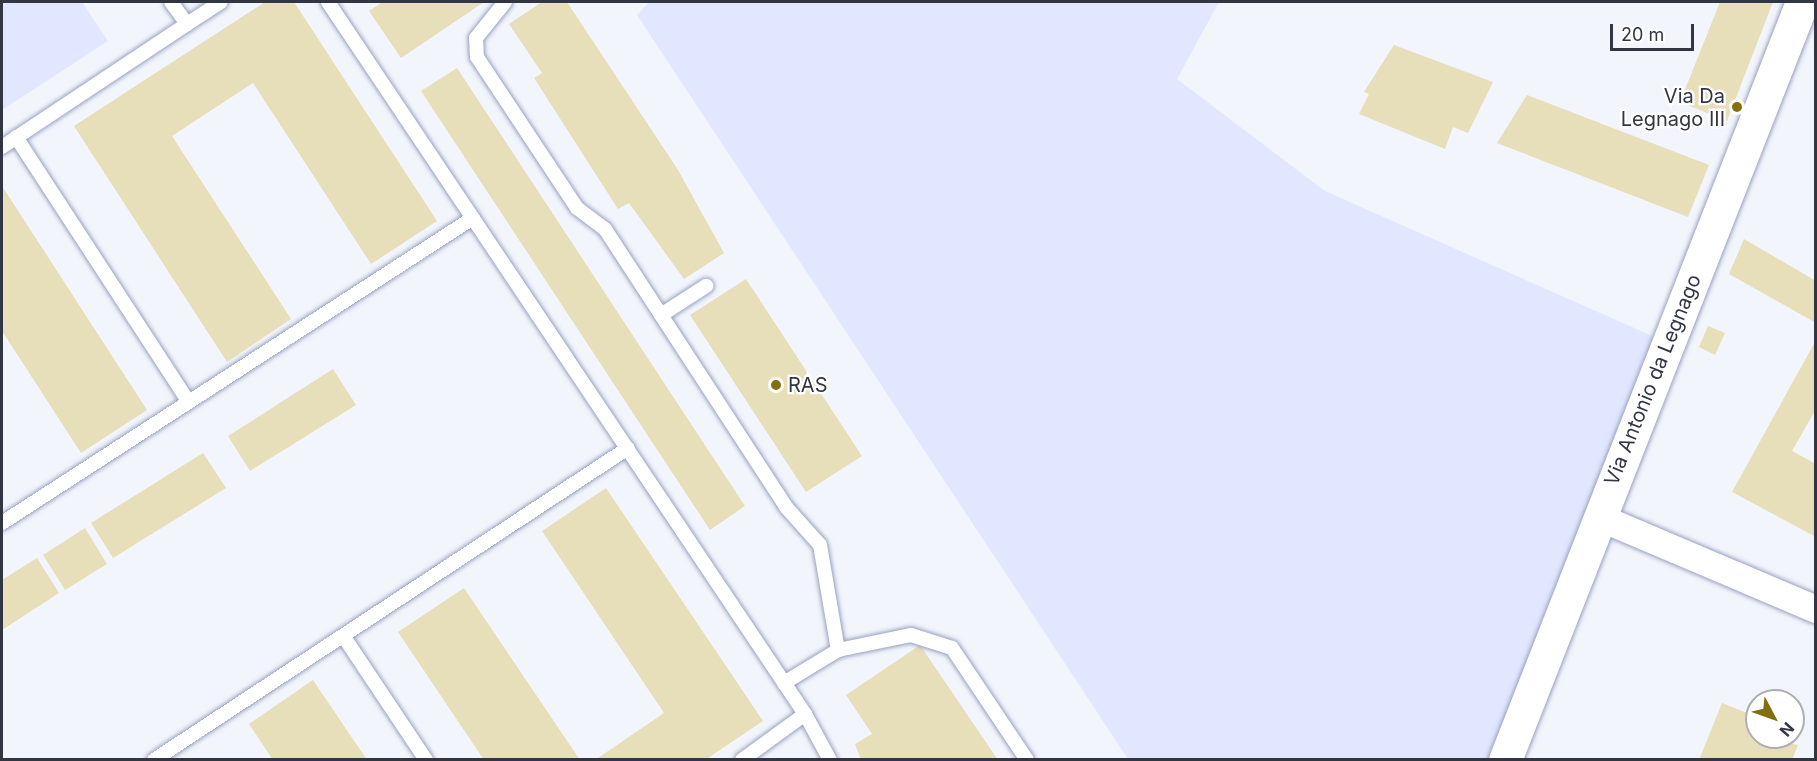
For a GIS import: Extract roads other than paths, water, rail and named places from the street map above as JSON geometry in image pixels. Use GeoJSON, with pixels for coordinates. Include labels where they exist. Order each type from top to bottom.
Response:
{"type":"FeatureCollection","features":[{"type":"Feature","properties":{"kind":"street","name":"Via Antonio da Legnago"},"geometry":{"type":"LineString","coordinates":[[1505,759],[1802,2]]}},
{"type":"Feature","properties":{"kind":"street"},"geometry":{"type":"LineString","coordinates":[[1599,517],[1815,609]]}},
{"type":"Feature","properties":{"kind":"lane"},"geometry":{"type":"LineString","coordinates":[[171,2],[187,24]]}},
{"type":"Feature","properties":{"kind":"lane"},"geometry":{"type":"LineString","coordinates":[[2,147],[221,2]]}},
{"type":"Feature","properties":{"kind":"lane"},"geometry":{"type":"LineString","coordinates":[[328,2],[805,714],[830,759]]}},
{"type":"Feature","properties":{"kind":"lane"},"geometry":{"type":"LineString","coordinates":[[505,2],[476,38],[477,57],[577,208],[605,230],[786,507],[820,545],[838,650]]}},
{"type":"Feature","properties":{"kind":"lane"},"geometry":{"type":"LineString","coordinates":[[16,137],[189,402]]}},
{"type":"Feature","properties":{"kind":"lane"},"geometry":{"type":"LineString","coordinates":[[2,523],[473,218]]}},
{"type":"Feature","properties":{"kind":"lane"},"geometry":{"type":"LineString","coordinates":[[661,315],[706,286]]}},
{"type":"Feature","properties":{"kind":"lane"},"geometry":{"type":"LineString","coordinates":[[154,759],[344,637],[628,448]]}},
{"type":"Feature","properties":{"kind":"lane"},"geometry":{"type":"LineString","coordinates":[[784,683],[838,650],[911,635],[952,648],[1027,759]]}},
{"type":"Feature","properties":{"kind":"lane"},"geometry":{"type":"LineString","coordinates":[[344,637],[426,759]]}},
{"type":"Feature","properties":{"kind":"lane"},"geometry":{"type":"LineString","coordinates":[[742,759],[805,714]]}},
{"type":"Feature","properties":{"kind":"place","name":"Via Da Legnago III"},"geometry":{"type":"Point","coordinates":[1737,107]}},
{"type":"Feature","properties":{"kind":"place","name":"RAS"},"geometry":{"type":"Point","coordinates":[776,385]}}]}
